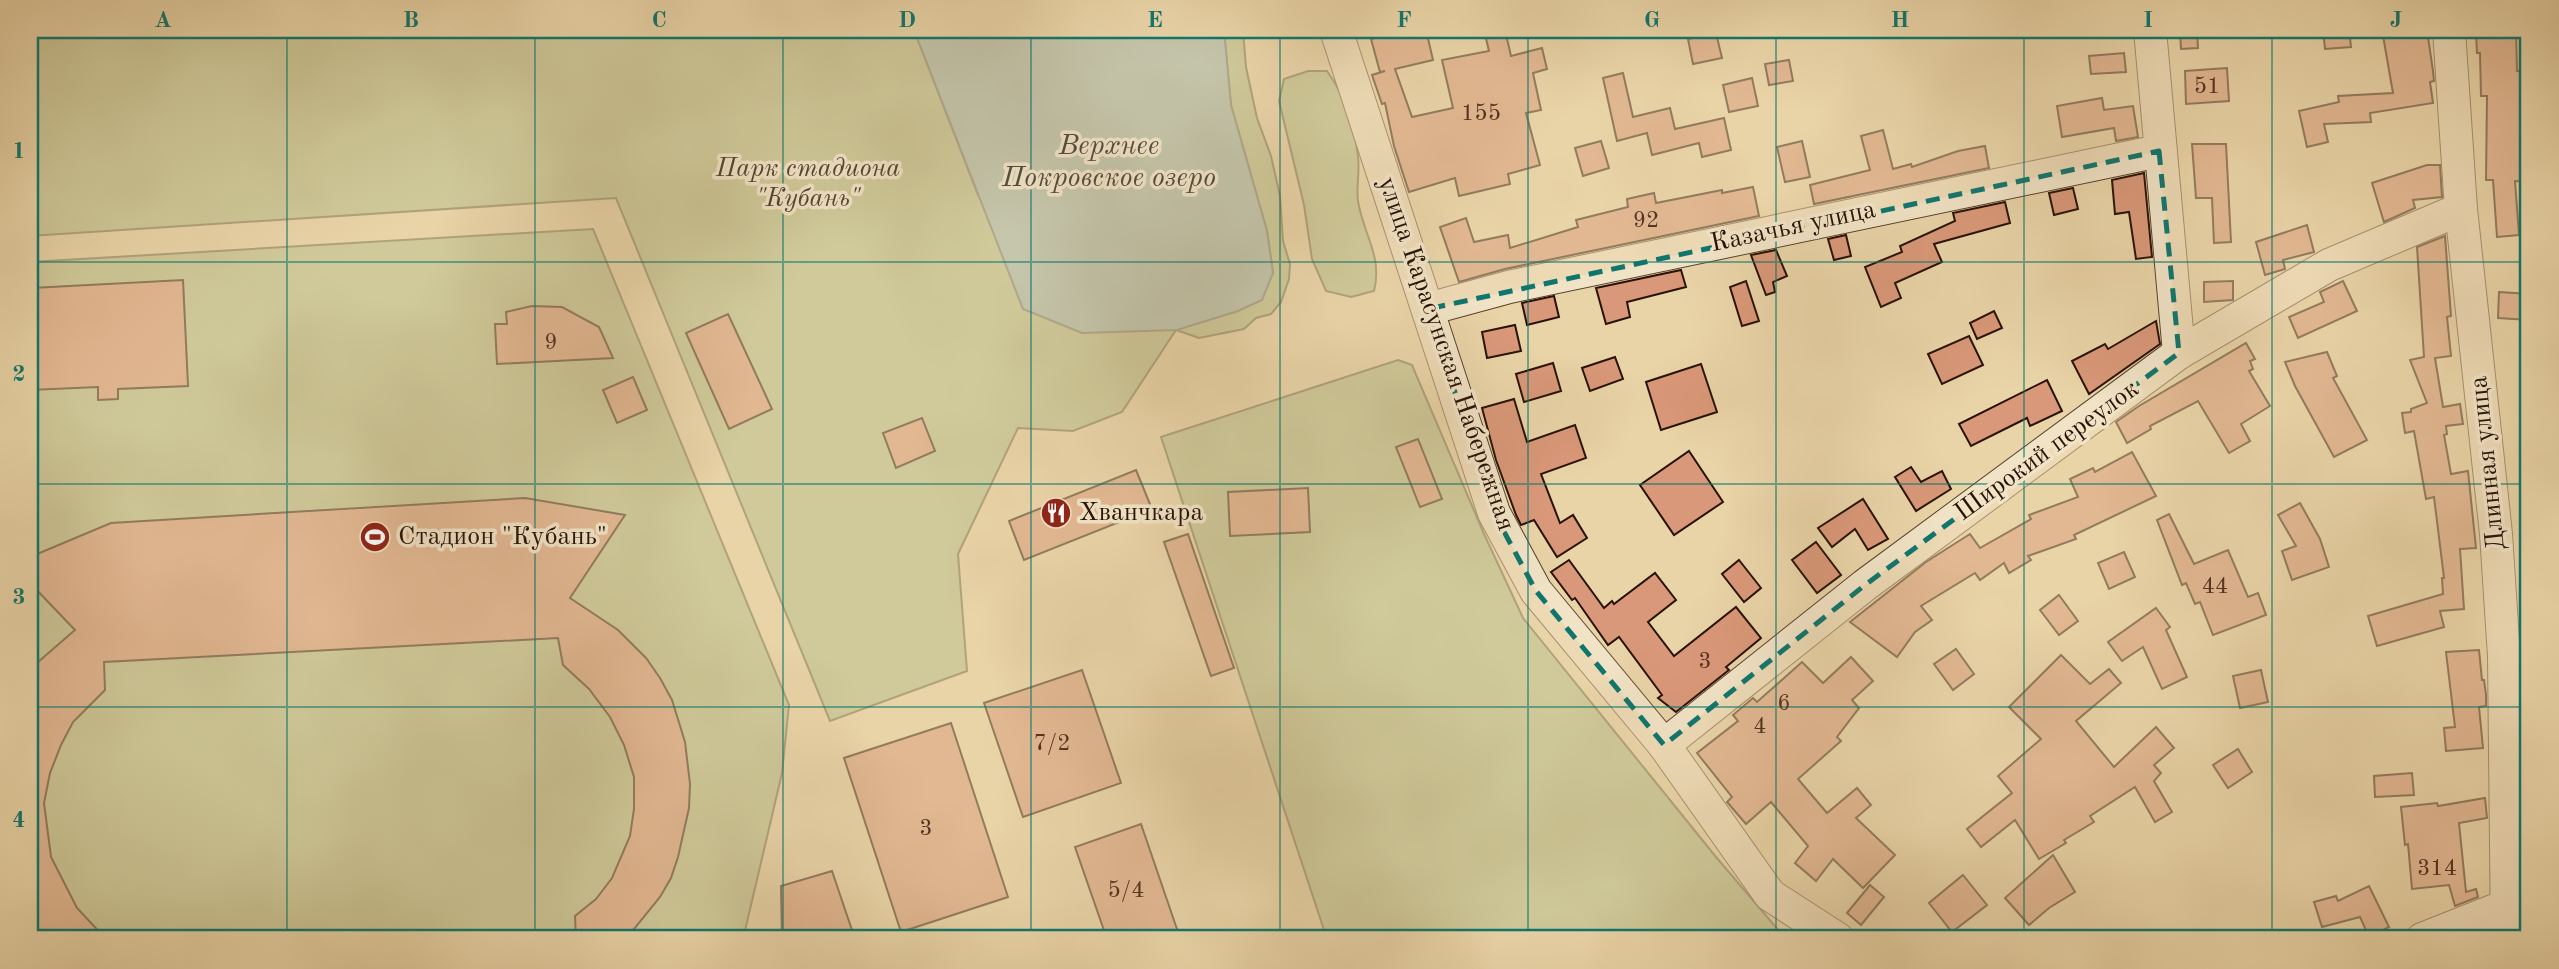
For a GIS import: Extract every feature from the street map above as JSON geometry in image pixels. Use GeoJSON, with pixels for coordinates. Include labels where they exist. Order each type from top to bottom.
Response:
{"type":"FeatureCollection","features":[{"type":"Feature","properties":{"kind":"street","name":"улица Карасунская Набережная"},"geometry":{"type":"LineString","coordinates":[[1336,30],[1494,513],[1535,591],[1664,745],[1770,895],[1838,939]]}},
{"type":"Feature","properties":{"kind":"street"},"geometry":{"type":"LineString","coordinates":[[2150,30],[2179,353]]}},
{"type":"Feature","properties":{"kind":"street","name":"Длинная улица"},"geometry":{"type":"LineString","coordinates":[[2449,30],[2461,209],[2498,561],[2504,656],[2507,939]]}},
{"type":"Feature","properties":{"kind":"street","name":"Казачья улица"},"geometry":{"type":"LineString","coordinates":[[1428,309],[1523,284],[2159,151]]}},
{"type":"Feature","properties":{"kind":"street","name":"Широкий переулок"},"geometry":{"type":"LineString","coordinates":[[1664,745],[1865,585],[2179,353],[2329,265],[2461,209]]}},
{"type":"Feature","properties":{"kind":"street"},"geometry":{"type":"LineString","coordinates":[[2422,939],[2505,906]]}},
{"type":"Feature","properties":{"kind":"highlighted area"},"geometry":{"type":"Polygon","coordinates":[[[2159,151],[2179,353],[1865,585],[1664,745],[1536,591],[1494,513],[1428,309],[2159,151]]]}},
{"type":"Feature","properties":{"kind":"green space","name":"Парк стадиона \"Кубань\""},"geometry":{"type":"Polygon","coordinates":[[[30,30],[914,30],[978,195],[1273,273],[1267,231],[1231,105],[1224,30],[1243,30],[1246,67],[1257,118],[1271,156],[1280,196],[1283,241],[1290,264],[1289,279],[1281,302],[1271,314],[1256,318],[1244,329],[1199,338],[1176,330],[1122,412],[1073,431],[1018,428],[958,554],[967,671],[830,721],[616,198],[30,236],[30,30]]]}},
{"type":"Feature","properties":{"kind":"green space"},"geometry":{"type":"Polygon","coordinates":[[[1308,71],[1327,71],[1344,101],[1354,134],[1358,163],[1358,201],[1374,256],[1376,278],[1374,291],[1351,297],[1326,291],[1312,259],[1304,205],[1279,101],[1284,79],[1308,71]]]}},
{"type":"Feature","properties":{"kind":"green space","name":"Стадион \"Кубань\""},"geometry":{"type":"Polygon","coordinates":[[[593,229],[789,705],[782,773],[744,935],[746,939],[30,939],[30,262],[593,229]]]}},
{"type":"Feature","properties":{"kind":"green space"},"geometry":{"type":"Polygon","coordinates":[[[1398,360],[1412,365],[1523,618],[1716,857],[1786,939],[1327,939],[1161,437],[1398,360]]]}},
{"type":"Feature","properties":{"kind":"water","name":"Верхнее Покровское озеро"},"geometry":{"type":"Polygon","coordinates":[[[914,30],[1224,30],[1231,105],[1267,231],[1273,273],[1262,300],[1238,311],[1177,330],[1082,333],[1023,309],[914,30]]]}},
{"type":"Feature","properties":{"kind":"building"},"geometry":{"type":"Polygon","coordinates":[[[1426,30],[1433,60],[1395,69],[1412,117],[1453,108],[1442,60],[1489,51],[1484,30],[1505,30],[1511,56],[1542,48],[1547,69],[1533,73],[1541,110],[1526,113],[1540,165],[1508,174],[1510,184],[1459,196],[1455,178],[1409,192],[1394,146],[1385,103],[1382,104],[1372,75],[1385,71],[1380,72],[1371,39],[1394,32],[1394,35],[1426,30]]]}},
{"type":"Feature","properties":{"kind":"building"},"geometry":{"type":"Polygon","coordinates":[[[2180,30],[2197,30],[2198,48],[2181,49],[2180,30]]]}},
{"type":"Feature","properties":{"kind":"building"},"geometry":{"type":"Polygon","coordinates":[[[2323,30],[2349,30],[2351,47],[2325,49],[2323,30]]]}},
{"type":"Feature","properties":{"kind":"building"},"geometry":{"type":"Polygon","coordinates":[[[2382,30],[2427,30],[2434,81],[2430,82],[2433,103],[2370,113],[2371,122],[2324,124],[2328,142],[2307,147],[2299,111],[2339,102],[2338,96],[2393,93],[2382,30]]]}},
{"type":"Feature","properties":{"kind":"building"},"geometry":{"type":"Polygon","coordinates":[[[2516,31],[2517,71],[2529,71],[2528,182],[2515,181],[2519,235],[2497,237],[2493,180],[2486,180],[2487,96],[2481,96],[2480,53],[2477,53],[2476,32],[2516,31]]]}},
{"type":"Feature","properties":{"kind":"building"},"geometry":{"type":"Polygon","coordinates":[[[1716,33],[1722,58],[1693,64],[1688,39],[1716,33]]]}},
{"type":"Feature","properties":{"kind":"building"},"geometry":{"type":"Polygon","coordinates":[[[2124,53],[2126,72],[2091,74],[2089,56],[2124,53]]]}},
{"type":"Feature","properties":{"kind":"building"},"geometry":{"type":"Polygon","coordinates":[[[1789,60],[1793,81],[1769,85],[1765,64],[1789,60]]]}},
{"type":"Feature","properties":{"kind":"building"},"geometry":{"type":"Polygon","coordinates":[[[2227,68],[2229,101],[2186,104],[2185,71],[2227,68]]]}},
{"type":"Feature","properties":{"kind":"building"},"geometry":{"type":"Polygon","coordinates":[[[1623,73],[1633,117],[1670,108],[1675,129],[1724,118],[1731,150],[1702,157],[1699,143],[1652,155],[1647,133],[1617,141],[1603,78],[1623,73]]]}},
{"type":"Feature","properties":{"kind":"building"},"geometry":{"type":"Polygon","coordinates":[[[1752,78],[1758,106],[1729,112],[1723,85],[1752,78]]]}},
{"type":"Feature","properties":{"kind":"building"},"geometry":{"type":"Polygon","coordinates":[[[2102,98],[2104,110],[2133,106],[2138,137],[2116,141],[2114,128],[2062,137],[2057,106],[2102,98]]]}},
{"type":"Feature","properties":{"kind":"building"},"geometry":{"type":"Polygon","coordinates":[[[1883,130],[1893,169],[1911,164],[1912,167],[1958,151],[1985,146],[1989,168],[1814,204],[1810,185],[1870,170],[1861,136],[1883,130]]]}},
{"type":"Feature","properties":{"kind":"building"},"geometry":{"type":"Polygon","coordinates":[[[1601,141],[1609,168],[1583,176],[1575,148],[1601,141]]]}},
{"type":"Feature","properties":{"kind":"building"},"geometry":{"type":"Polygon","coordinates":[[[1802,141],[1810,177],[1785,182],[1777,147],[1802,141]]]}},
{"type":"Feature","properties":{"kind":"building"},"geometry":{"type":"Polygon","coordinates":[[[2192,144],[2226,144],[2231,242],[2214,243],[2212,198],[2196,198],[2192,144]]]}},
{"type":"Feature","properties":{"kind":"building"},"geometry":{"type":"Polygon","coordinates":[[[2427,165],[2440,165],[2442,197],[2413,200],[2415,208],[2384,222],[2372,183],[2427,165]]]}},
{"type":"Feature","properties":{"kind":"building"},"geometry":{"type":"Polygon","coordinates":[[[2144,173],[2152,257],[2136,259],[2129,212],[2115,214],[2112,180],[2144,173]]]}},
{"type":"Feature","properties":{"kind":"building"},"geometry":{"type":"Polygon","coordinates":[[[1753,187],[1759,216],[1505,269],[1459,282],[1440,227],[1466,218],[1474,242],[1508,235],[1510,248],[1578,227],[1576,220],[1628,207],[1627,199],[1654,193],[1656,203],[1753,187]]]}},
{"type":"Feature","properties":{"kind":"building"},"geometry":{"type":"Polygon","coordinates":[[[2073,188],[2078,209],[2054,215],[2049,193],[2073,188]]]}},
{"type":"Feature","properties":{"kind":"building"},"geometry":{"type":"Polygon","coordinates":[[[2005,202],[2010,223],[1934,244],[1942,262],[1895,283],[1901,298],[1881,307],[1865,267],[1902,252],[1900,246],[1955,221],[1953,213],[2005,202]]]}},
{"type":"Feature","properties":{"kind":"building"},"geometry":{"type":"Polygon","coordinates":[[[2307,225],[2314,252],[2283,260],[2285,269],[2265,275],[2256,242],[2307,225]]]}},
{"type":"Feature","properties":{"kind":"building"},"geometry":{"type":"Polygon","coordinates":[[[1846,235],[1851,256],[1834,260],[1828,239],[1846,235]]]}},
{"type":"Feature","properties":{"kind":"building"},"geometry":{"type":"Polygon","coordinates":[[[2445,236],[2451,356],[2435,358],[2443,407],[2460,404],[2463,424],[2446,426],[2447,434],[2444,435],[2451,474],[2468,471],[2476,548],[2460,549],[2464,609],[2440,611],[2444,627],[2377,646],[2368,616],[2443,594],[2444,578],[2434,497],[2426,499],[2414,431],[2405,433],[2402,413],[2411,412],[2411,409],[2427,403],[2410,360],[2424,357],[2417,247],[2445,236]]]}},
{"type":"Feature","properties":{"kind":"building"},"geometry":{"type":"Polygon","coordinates":[[[1776,250],[1787,276],[1773,282],[1775,292],[1766,295],[1751,255],[1776,250]]]}},
{"type":"Feature","properties":{"kind":"building"},"geometry":{"type":"Polygon","coordinates":[[[1681,270],[1686,287],[1627,302],[1630,317],[1606,324],[1596,288],[1681,270]]]}},
{"type":"Feature","properties":{"kind":"building"},"geometry":{"type":"Polygon","coordinates":[[[183,280],[188,386],[118,389],[118,399],[98,400],[98,387],[30,390],[30,324],[34,324],[32,288],[183,280]]]}},
{"type":"Feature","properties":{"kind":"building"},"geometry":{"type":"Polygon","coordinates":[[[1746,281],[1759,321],[1742,326],[1730,287],[1746,281]]]}},
{"type":"Feature","properties":{"kind":"building"},"geometry":{"type":"Polygon","coordinates":[[[2233,281],[2233,300],[2204,302],[2204,282],[2233,281]]]}},
{"type":"Feature","properties":{"kind":"building"},"geometry":{"type":"Polygon","coordinates":[[[2343,281],[2357,311],[2298,338],[2289,317],[2324,302],[2320,292],[2343,281]]]}},
{"type":"Feature","properties":{"kind":"building"},"geometry":{"type":"Polygon","coordinates":[[[2499,292],[2529,294],[2529,320],[2498,318],[2499,292]]]}},
{"type":"Feature","properties":{"kind":"building"},"geometry":{"type":"Polygon","coordinates":[[[1554,296],[1559,317],[1527,325],[1522,303],[1554,296]]]}},
{"type":"Feature","properties":{"kind":"building"},"geometry":{"type":"Polygon","coordinates":[[[532,306],[562,307],[599,327],[613,358],[497,364],[495,324],[507,324],[506,312],[532,306]]]}},
{"type":"Feature","properties":{"kind":"building"},"geometry":{"type":"Polygon","coordinates":[[[1994,311],[2002,328],[1977,339],[1970,323],[1994,311]]]}},
{"type":"Feature","properties":{"kind":"building"},"geometry":{"type":"Polygon","coordinates":[[[728,314],[772,409],[729,429],[686,333],[728,314]]]}},
{"type":"Feature","properties":{"kind":"building"},"geometry":{"type":"Polygon","coordinates":[[[2156,321],[2160,344],[2089,394],[2072,361],[2105,344],[2108,349],[2156,321]]]}},
{"type":"Feature","properties":{"kind":"building"},"geometry":{"type":"Polygon","coordinates":[[[1515,325],[1521,351],[1487,358],[1482,332],[1515,325]]]}},
{"type":"Feature","properties":{"kind":"building"},"geometry":{"type":"Polygon","coordinates":[[[1969,336],[1983,365],[1942,384],[1928,354],[1969,336]]]}},
{"type":"Feature","properties":{"kind":"building"},"geometry":{"type":"Polygon","coordinates":[[[2246,343],[2255,359],[2250,361],[2253,369],[2249,371],[2270,406],[2241,424],[2250,441],[2229,453],[2198,401],[2150,426],[2151,429],[2127,443],[2116,422],[2246,343]]]}},
{"type":"Feature","properties":{"kind":"building"},"geometry":{"type":"Polygon","coordinates":[[[2327,352],[2337,376],[2333,378],[2367,440],[2334,457],[2295,386],[2285,362],[2327,352]]]}},
{"type":"Feature","properties":{"kind":"building"},"geometry":{"type":"Polygon","coordinates":[[[1615,357],[1623,379],[1590,391],[1582,368],[1615,357]]]}},
{"type":"Feature","properties":{"kind":"building"},"geometry":{"type":"Polygon","coordinates":[[[1553,363],[1561,391],[1524,402],[1516,374],[1553,363]]]}},
{"type":"Feature","properties":{"kind":"building"},"geometry":{"type":"Polygon","coordinates":[[[1701,364],[1717,412],[1661,430],[1646,382],[1701,364]]]}},
{"type":"Feature","properties":{"kind":"building"},"geometry":{"type":"Polygon","coordinates":[[[633,377],[647,410],[617,423],[603,390],[633,377]]]}},
{"type":"Feature","properties":{"kind":"building"},"geometry":{"type":"Polygon","coordinates":[[[2047,380],[2062,411],[2030,426],[2027,418],[1971,446],[1959,424],[2047,380]]]}},
{"type":"Feature","properties":{"kind":"building"},"geometry":{"type":"Polygon","coordinates":[[[1514,399],[1527,442],[1575,425],[1586,458],[1541,474],[1560,523],[1573,515],[1587,538],[1557,557],[1534,520],[1521,525],[1496,460],[1482,408],[1514,399]]]}},
{"type":"Feature","properties":{"kind":"building"},"geometry":{"type":"Polygon","coordinates":[[[922,418],[935,451],[896,468],[883,433],[922,418]]]}},
{"type":"Feature","properties":{"kind":"building"},"geometry":{"type":"Polygon","coordinates":[[[1418,439],[1442,499],[1420,507],[1396,447],[1418,439]]]}},
{"type":"Feature","properties":{"kind":"building"},"geometry":{"type":"Polygon","coordinates":[[[1689,451],[1723,502],[1674,535],[1640,485],[1689,451]]]}},
{"type":"Feature","properties":{"kind":"building"},"geometry":{"type":"Polygon","coordinates":[[[2132,452],[2156,496],[2074,535],[2076,539],[2028,556],[2031,560],[2009,573],[2004,563],[1980,580],[1975,573],[1921,606],[1932,620],[1915,632],[1897,657],[1850,622],[1926,562],[1970,534],[1980,548],[2031,519],[2029,515],[2078,497],[2070,479],[2093,468],[2095,472],[2132,452]]]}},
{"type":"Feature","properties":{"kind":"building"},"geometry":{"type":"Polygon","coordinates":[[[1911,467],[1921,482],[1942,471],[1951,489],[1916,511],[1895,477],[1911,467]]]}},
{"type":"Feature","properties":{"kind":"building"},"geometry":{"type":"Polygon","coordinates":[[[1136,470],[1152,509],[1024,560],[1009,521],[1136,470]]]}},
{"type":"Feature","properties":{"kind":"building"},"geometry":{"type":"Polygon","coordinates":[[[1308,488],[1310,532],[1230,536],[1228,492],[1308,488]]]}},
{"type":"Feature","properties":{"kind":"building"},"geometry":{"type":"Polygon","coordinates":[[[525,498],[625,515],[570,598],[618,630],[646,658],[672,700],[685,742],[690,784],[689,808],[678,857],[671,878],[660,897],[626,939],[576,939],[575,916],[596,899],[612,878],[630,836],[634,809],[634,777],[624,745],[610,717],[589,689],[563,665],[558,638],[104,662],[105,690],[73,722],[50,773],[44,803],[51,857],[77,908],[106,939],[30,939],[30,669],[75,630],[30,583],[30,557],[111,523],[525,498]]]}},
{"type":"Feature","properties":{"kind":"building"},"geometry":{"type":"Polygon","coordinates":[[[1863,499],[1888,539],[1868,550],[1855,529],[1832,547],[1818,528],[1863,499]]]}},
{"type":"Feature","properties":{"kind":"building"},"geometry":{"type":"Polygon","coordinates":[[[2300,503],[2320,539],[2329,567],[2292,580],[2282,551],[2296,546],[2278,515],[2300,503]]]}},
{"type":"Feature","properties":{"kind":"building"},"geometry":{"type":"Polygon","coordinates":[[[2169,514],[2194,564],[2228,550],[2248,597],[2258,593],[2266,615],[2213,635],[2200,602],[2195,604],[2186,583],[2182,585],[2157,520],[2169,514]]]}},
{"type":"Feature","properties":{"kind":"building"},"geometry":{"type":"Polygon","coordinates":[[[1188,534],[1234,668],[1211,676],[1164,542],[1188,534]]]}},
{"type":"Feature","properties":{"kind":"building"},"geometry":{"type":"Polygon","coordinates":[[[1816,542],[1841,575],[1817,593],[1792,560],[1816,542]]]}},
{"type":"Feature","properties":{"kind":"building"},"geometry":{"type":"Polygon","coordinates":[[[2124,552],[2135,577],[2109,589],[2098,563],[2124,552]]]}},
{"type":"Feature","properties":{"kind":"building"},"geometry":{"type":"Polygon","coordinates":[[[1569,560],[1604,608],[1612,601],[1614,604],[1655,573],[1676,600],[1648,622],[1674,656],[1736,607],[1761,638],[1726,667],[1729,670],[1676,712],[1658,698],[1662,695],[1619,637],[1608,645],[1575,598],[1572,600],[1551,572],[1569,560]]]}},
{"type":"Feature","properties":{"kind":"building"},"geometry":{"type":"Polygon","coordinates":[[[1739,560],[1761,588],[1744,602],[1722,574],[1739,560]]]}},
{"type":"Feature","properties":{"kind":"building"},"geometry":{"type":"Polygon","coordinates":[[[2059,595],[2078,621],[2059,635],[2040,610],[2059,595]]]}},
{"type":"Feature","properties":{"kind":"building"},"geometry":{"type":"Polygon","coordinates":[[[2156,608],[2170,627],[2166,630],[2187,677],[2162,689],[2143,647],[2122,661],[2108,642],[2156,608]]]}},
{"type":"Feature","properties":{"kind":"building"},"geometry":{"type":"Polygon","coordinates":[[[1956,649],[1974,674],[1953,690],[1934,664],[1956,649]]]}},
{"type":"Feature","properties":{"kind":"building"},"geometry":{"type":"Polygon","coordinates":[[[2479,650],[2486,695],[2486,706],[2479,707],[2483,748],[2446,751],[2444,728],[2455,727],[2446,652],[2479,650]]]}},
{"type":"Feature","properties":{"kind":"building"},"geometry":{"type":"Polygon","coordinates":[[[2061,655],[2090,684],[2109,669],[2121,683],[2076,721],[2114,767],[2156,727],[2174,748],[2154,765],[2161,773],[2154,781],[2172,812],[2155,822],[2135,787],[2090,816],[2094,822],[2039,859],[2015,820],[1981,847],[1967,829],[2012,793],[1998,776],[2041,739],[2009,707],[2061,655]]]}},
{"type":"Feature","properties":{"kind":"building"},"geometry":{"type":"Polygon","coordinates":[[[1851,657],[1873,681],[1852,700],[1859,708],[1837,737],[1841,741],[1798,779],[1827,813],[1857,788],[1871,805],[1856,818],[1895,855],[1863,888],[1833,859],[1816,881],[1795,863],[1808,846],[1771,802],[1746,824],[1727,802],[1732,797],[1697,753],[1738,721],[1733,715],[1753,698],[1757,702],[1802,662],[1823,683],[1851,657]]]}},
{"type":"Feature","properties":{"kind":"building"},"geometry":{"type":"Polygon","coordinates":[[[1082,670],[1121,783],[1023,817],[984,703],[1082,670]]]}},
{"type":"Feature","properties":{"kind":"building"},"geometry":{"type":"Polygon","coordinates":[[[2261,670],[2268,702],[2240,708],[2233,676],[2261,670]]]}},
{"type":"Feature","properties":{"kind":"building"},"geometry":{"type":"Polygon","coordinates":[[[951,723],[1008,897],[901,932],[844,758],[951,723]]]}},
{"type":"Feature","properties":{"kind":"building"},"geometry":{"type":"Polygon","coordinates":[[[2238,749],[2252,772],[2228,788],[2213,765],[2238,749]]]}},
{"type":"Feature","properties":{"kind":"building"},"geometry":{"type":"Polygon","coordinates":[[[2412,773],[2414,795],[2375,797],[2374,776],[2412,773]]]}},
{"type":"Feature","properties":{"kind":"building"},"geometry":{"type":"Polygon","coordinates":[[[2485,798],[2487,818],[2459,823],[2466,892],[2476,889],[2478,897],[2455,906],[2449,885],[2412,889],[2401,807],[2437,803],[2438,806],[2485,798]]]}},
{"type":"Feature","properties":{"kind":"building"},"geometry":{"type":"Polygon","coordinates":[[[1141,824],[1178,932],[1157,939],[1107,939],[1075,847],[1141,824]]]}},
{"type":"Feature","properties":{"kind":"building"},"geometry":{"type":"Polygon","coordinates":[[[2053,855],[2075,892],[2049,908],[2029,925],[2005,898],[2053,855]]]}},
{"type":"Feature","properties":{"kind":"building"},"geometry":{"type":"Polygon","coordinates":[[[832,871],[855,939],[782,939],[781,886],[832,871]]]}},
{"type":"Feature","properties":{"kind":"building"},"geometry":{"type":"Polygon","coordinates":[[[1963,875],[1987,905],[1952,932],[1929,903],[1963,875]]]}},
{"type":"Feature","properties":{"kind":"building"},"geometry":{"type":"Polygon","coordinates":[[[1870,885],[1884,897],[1861,925],[1847,913],[1870,885]]]}},
{"type":"Feature","properties":{"kind":"building"},"geometry":{"type":"Polygon","coordinates":[[[2369,886],[2389,927],[2369,937],[2360,917],[2322,927],[2314,902],[2336,896],[2338,901],[2369,886]]]}},
{"type":"Feature","properties":{"kind":"place","name":"Хванчкара"},"geometry":{"type":"Point","coordinates":[1056,513]}},
{"type":"Feature","properties":{"kind":"place","name":"Стадион \"Кубань\""},"geometry":{"type":"Point","coordinates":[375,537]}}]}
